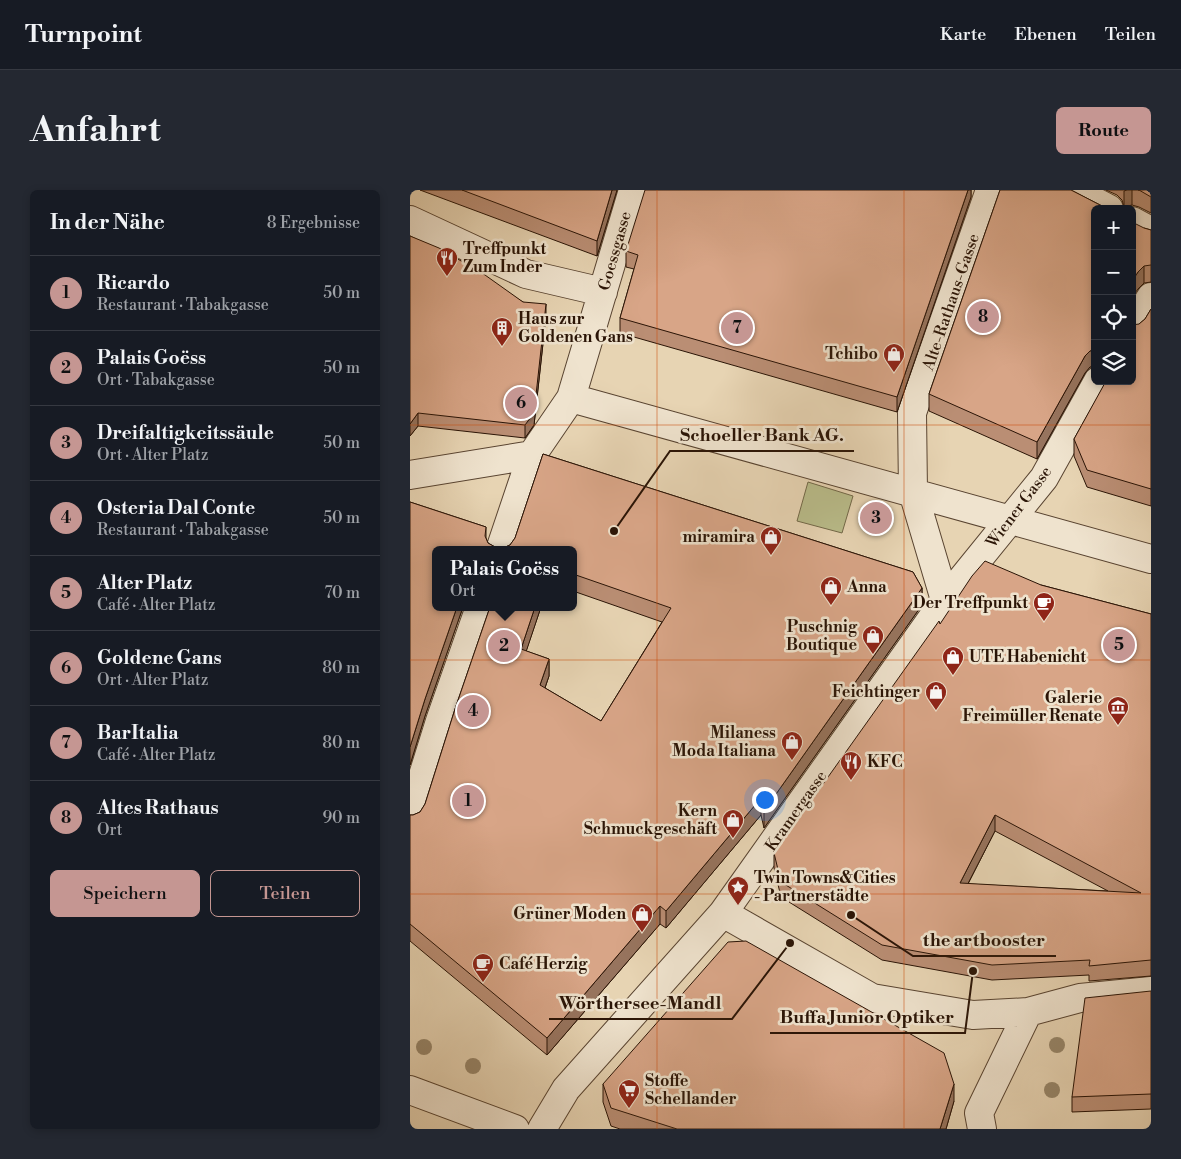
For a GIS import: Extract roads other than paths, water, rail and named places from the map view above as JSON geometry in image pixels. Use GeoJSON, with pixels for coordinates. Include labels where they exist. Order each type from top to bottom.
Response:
{"type":"FeatureCollection","features":[{"type":"Feature","properties":{"kind":"street","name":"Goessgasse"},"geometry":{"type":"LineString","coordinates":[[501,546],[532,455],[571,398],[633,190]]}},
{"type":"Feature","properties":{"kind":"street","name":"Alte-Rathaus-Gasse"},"geometry":{"type":"LineString","coordinates":[[913,492],[912,413],[990,190]]}},
{"type":"Feature","properties":{"kind":"street"},"geometry":{"type":"LineString","coordinates":[[1073,190],[1101,205]]}},
{"type":"Feature","properties":{"kind":"street"},"geometry":{"type":"LineString","coordinates":[[410,220],[526,274],[600,302]]}},
{"type":"Feature","properties":{"kind":"street"},"geometry":{"type":"LineString","coordinates":[[1136,223],[1151,231]]}},
{"type":"Feature","properties":{"kind":"street"},"geometry":{"type":"LineString","coordinates":[[1136,321],[1151,297]]}},
{"type":"Feature","properties":{"kind":"street","name":"Wiener Gasse"},"geometry":{"type":"LineString","coordinates":[[946,600],[1044,478],[1096,385]]}},
{"type":"Feature","properties":{"kind":"street"},"geometry":{"type":"LineString","coordinates":[[571,398],[1151,559]]}},
{"type":"Feature","properties":{"kind":"street"},"geometry":{"type":"LineString","coordinates":[[410,474],[532,455]]}},
{"type":"Feature","properties":{"kind":"street"},"geometry":{"type":"LineString","coordinates":[[913,492],[946,600]]}},
{"type":"Feature","properties":{"kind":"street","name":"Kramergasse"},"geometry":{"type":"LineString","coordinates":[[542,1129],[566,1089],[723,913],[946,600]]}},
{"type":"Feature","properties":{"kind":"street"},"geometry":{"type":"LineString","coordinates":[[410,817],[479,611]]}},
{"type":"Feature","properties":{"kind":"street"},"geometry":{"type":"LineString","coordinates":[[723,913],[872,998],[973,1014],[1028,1012],[1080,998],[1151,990]]}},
{"type":"Feature","properties":{"kind":"street"},"geometry":{"type":"LineString","coordinates":[[982,1129],[979,1112],[1028,1012]]}},
{"type":"Feature","properties":{"kind":"street"},"geometry":{"type":"LineString","coordinates":[[410,1090],[515,1129]]}},
{"type":"Feature","properties":{"kind":"place","name":"Treffpunkt Zum Inder"},"geometry":{"type":"Point","coordinates":[447,277]}},
{"type":"Feature","properties":{"kind":"place","name":"Altes Rathaus"},"geometry":{"type":"Point","coordinates":[983,317]}},
{"type":"Feature","properties":{"kind":"place","name":"BarItalia"},"geometry":{"type":"Point","coordinates":[737,328]}},
{"type":"Feature","properties":{"kind":"place","name":"Haus zur Goldenen Gans"},"geometry":{"type":"Point","coordinates":[502,347]}},
{"type":"Feature","properties":{"kind":"place","name":"Tchibo"},"geometry":{"type":"Point","coordinates":[894,373]}},
{"type":"Feature","properties":{"kind":"place","name":"Goldene Gans"},"geometry":{"type":"Point","coordinates":[521,403]}},
{"type":"Feature","properties":{"kind":"place","name":"Dreifaltigkeitssäule"},"geometry":{"type":"Point","coordinates":[876,518]}},
{"type":"Feature","properties":{"kind":"place","name":"Schoeller Bank AG."},"geometry":{"type":"Point","coordinates":[614,531]}},
{"type":"Feature","properties":{"kind":"place","name":"miramira"},"geometry":{"type":"Point","coordinates":[771,556]}},
{"type":"Feature","properties":{"kind":"place","name":"Anna"},"geometry":{"type":"Point","coordinates":[831,606]}},
{"type":"Feature","properties":{"kind":"place","name":"Der Treffpunkt"},"geometry":{"type":"Point","coordinates":[1044,622]}},
{"type":"Feature","properties":{"kind":"place","name":"Alter Platz"},"geometry":{"type":"Point","coordinates":[1119,645]}},
{"type":"Feature","properties":{"kind":"place","name":"Palais Goëss"},"geometry":{"type":"Point","coordinates":[504,646]}},
{"type":"Feature","properties":{"kind":"place","name":"Puschnig Boutique"},"geometry":{"type":"Point","coordinates":[873,655]}},
{"type":"Feature","properties":{"kind":"place","name":"UTE Habenicht"},"geometry":{"type":"Point","coordinates":[953,676]}},
{"type":"Feature","properties":{"kind":"place","name":"Osteria Dal Conte"},"geometry":{"type":"Point","coordinates":[473,711]}},
{"type":"Feature","properties":{"kind":"place","name":"Feichtinger"},"geometry":{"type":"Point","coordinates":[936,711]}},
{"type":"Feature","properties":{"kind":"place","name":"Galerie Freimüller Renate"},"geometry":{"type":"Point","coordinates":[1118,726]}},
{"type":"Feature","properties":{"kind":"place","name":"Milaness Moda Italiana"},"geometry":{"type":"Point","coordinates":[792,761]}},
{"type":"Feature","properties":{"kind":"place","name":"KFC"},"geometry":{"type":"Point","coordinates":[851,781]}},
{"type":"Feature","properties":{"kind":"place","name":"Ricardo"},"geometry":{"type":"Point","coordinates":[468,801]}},
{"type":"Feature","properties":{"kind":"place","name":"Kern Schmuckgeschäft"},"geometry":{"type":"Point","coordinates":[733,839]}},
{"type":"Feature","properties":{"kind":"place","name":"Twin Towns&Cities - Partnerstädte"},"geometry":{"type":"Point","coordinates":[738,906]}},
{"type":"Feature","properties":{"kind":"place","name":"the artbooster"},"geometry":{"type":"Point","coordinates":[851,915]}},
{"type":"Feature","properties":{"kind":"place","name":"Grüner Moden"},"geometry":{"type":"Point","coordinates":[642,933]}},
{"type":"Feature","properties":{"kind":"place","name":"Wörthersee-Mandl"},"geometry":{"type":"Point","coordinates":[790,943]}},
{"type":"Feature","properties":{"kind":"place","name":"Buffa Junior Optiker"},"geometry":{"type":"Point","coordinates":[973,971]}},
{"type":"Feature","properties":{"kind":"place","name":"Café Herzig"},"geometry":{"type":"Point","coordinates":[483,983]}},
{"type":"Feature","properties":{"kind":"place","name":"Stoffe Schellander"},"geometry":{"type":"Point","coordinates":[629,1109]}}]}
